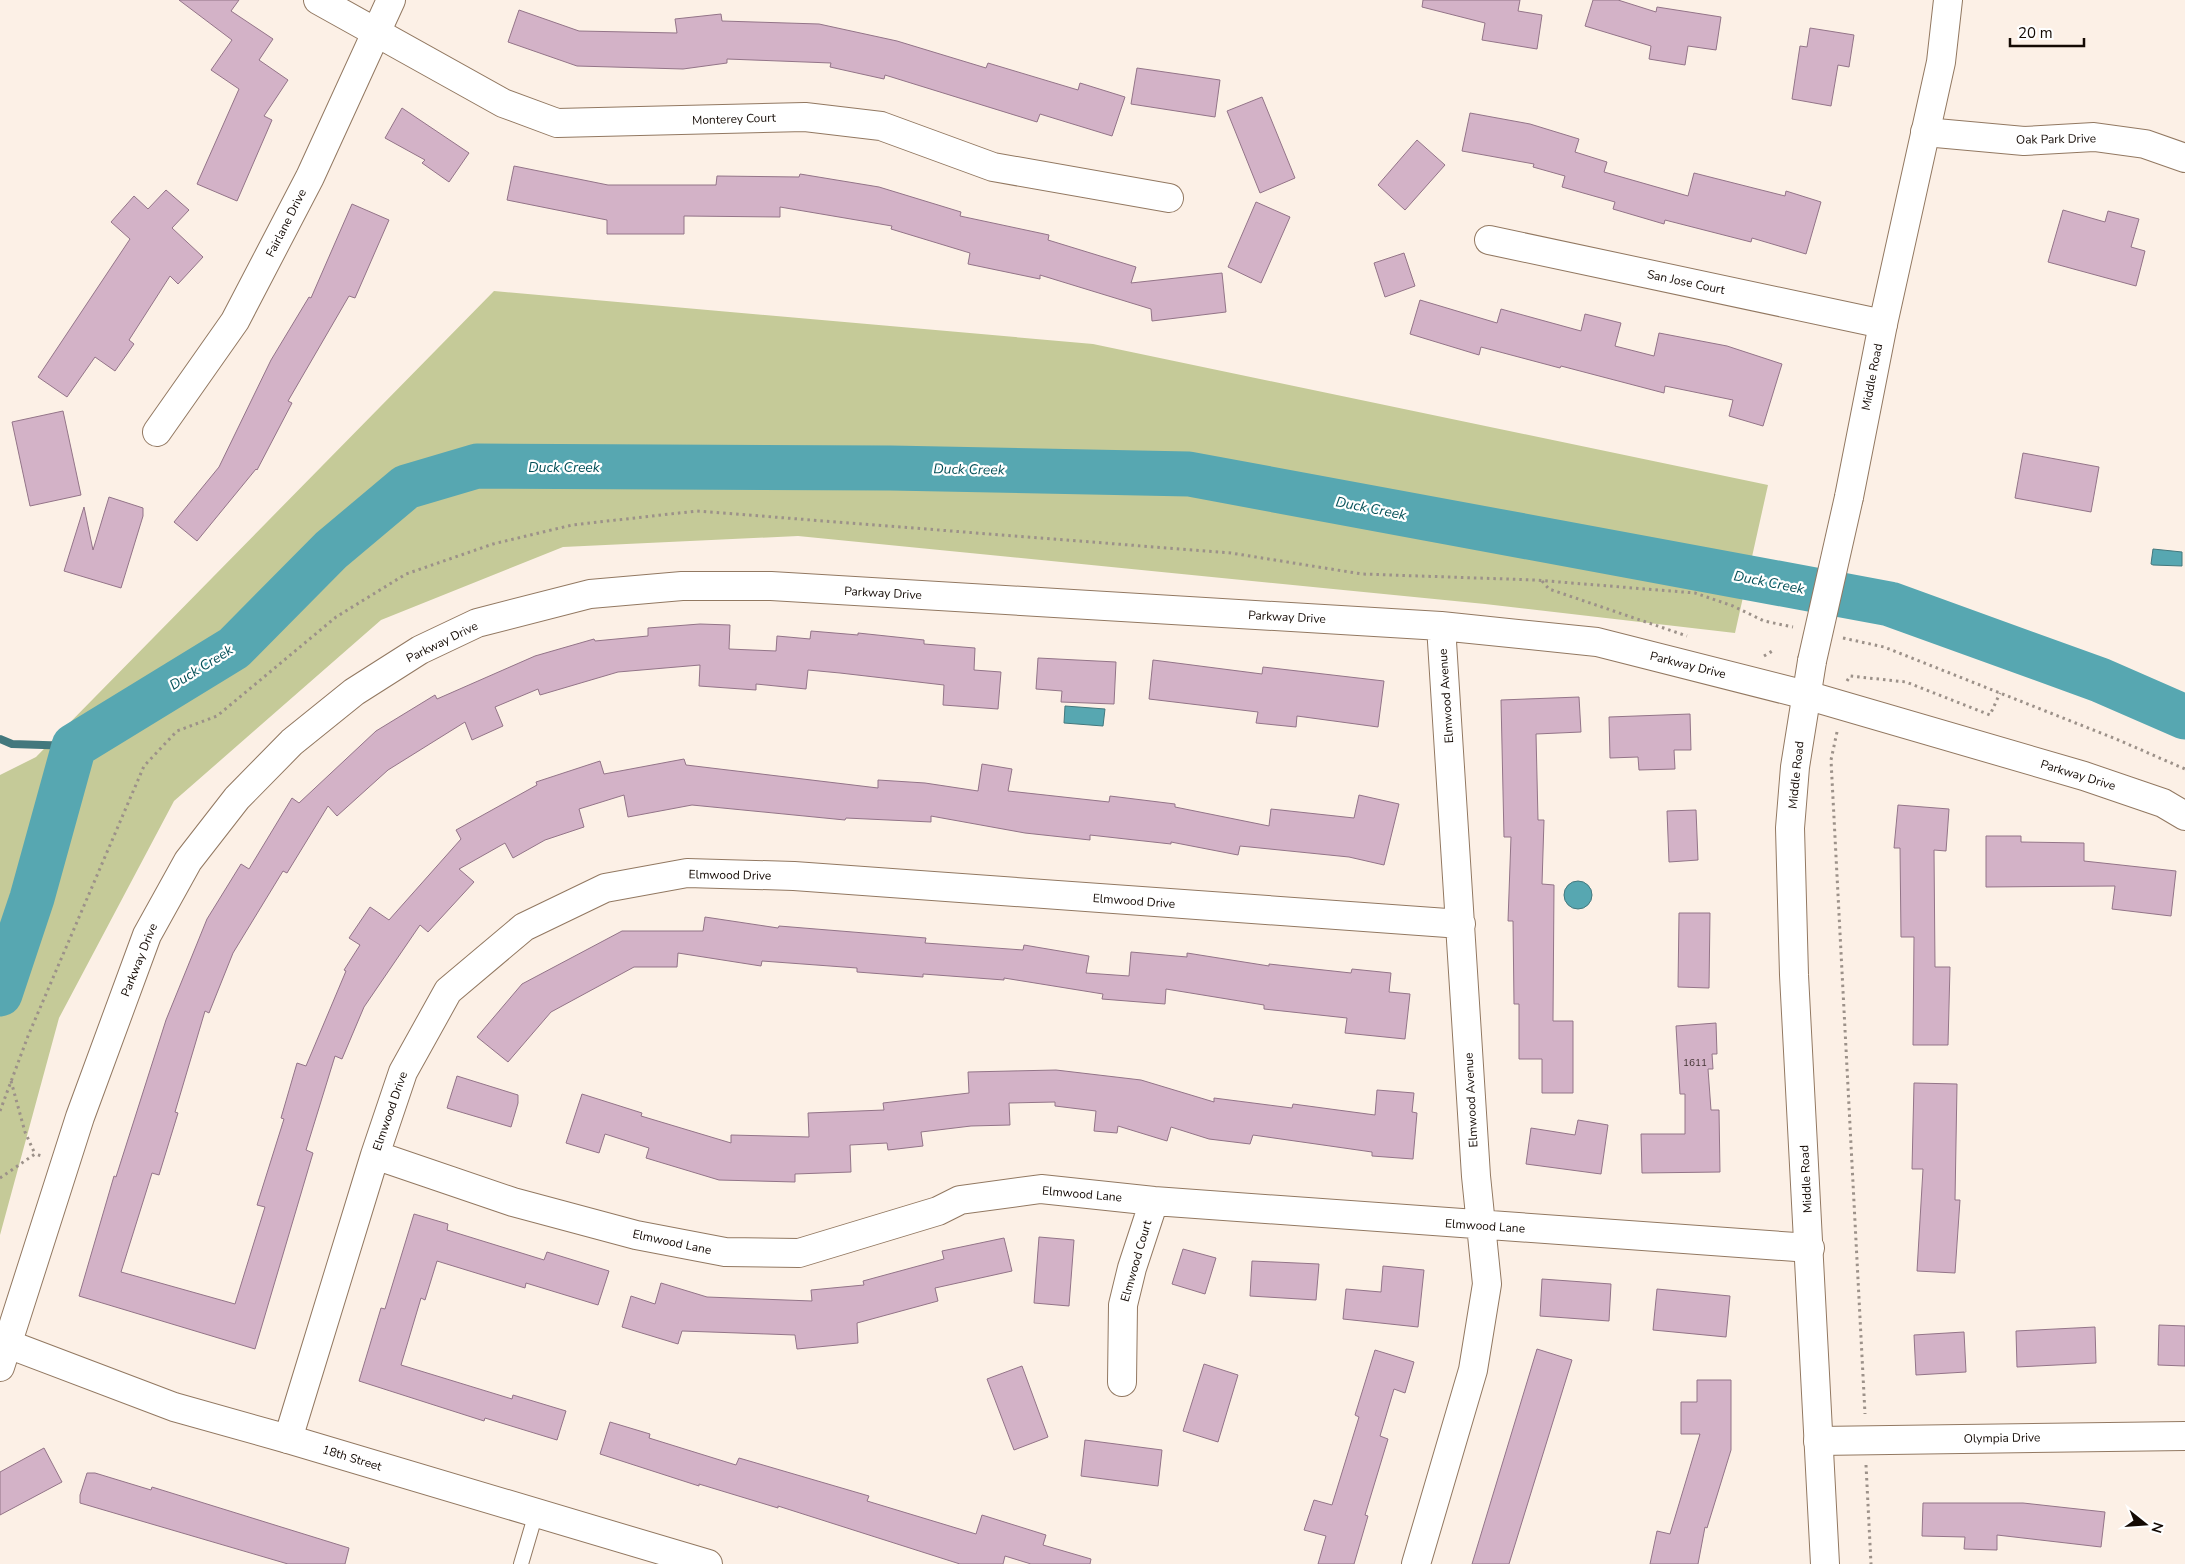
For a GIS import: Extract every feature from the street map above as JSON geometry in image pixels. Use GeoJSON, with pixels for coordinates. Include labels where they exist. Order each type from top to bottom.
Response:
{"type":"FeatureCollection","features":[{"type":"Feature","properties":{"kind":"street","name":"Monterey Court"},"geometry":{"type":"LineString","coordinates":[[318,0],[503,103],[557,123],[805,117],[881,126],[993,167],[1169,198]]}},
{"type":"Feature","properties":{"kind":"street","name":"Fairlane Drive"},"geometry":{"type":"LineString","coordinates":[[157,432],[235,321],[310,177],[391,0]]}},
{"type":"Feature","properties":{"kind":"street","name":"Middle Road"},"geometry":{"type":"LineString","coordinates":[[1826,1564],[1794,975],[1790,828],[1795,767],[1812,661],[1849,497],[1882,324],[1941,62],[1948,0]]}},
{"type":"Feature","properties":{"kind":"street","name":"Oak Park Drive"},"geometry":{"type":"LineString","coordinates":[[1925,132],[2024,141],[2094,137],[2145,144],[2185,158]]}},
{"type":"Feature","properties":{"kind":"street","name":"San Jose Court"},"geometry":{"type":"LineString","coordinates":[[1489,240],[1882,324]]}},
{"type":"Feature","properties":{"kind":"street","name":"Parkway Drive"},"geometry":{"type":"LineString","coordinates":[[3,1351],[65,1161],[147,935],[188,861],[237,798],[292,742],[354,692],[420,650],[477,624],[590,594],[702,586],[771,586],[1442,626],[1597,642],[1806,695],[2084,776],[2163,803],[2185,816]]}},
{"type":"Feature","properties":{"kind":"street","name":"Elmwood Avenue"},"geometry":{"type":"LineString","coordinates":[[1416,1564],[1473,1370],[1487,1284],[1476,1176],[1442,626]]}},
{"type":"Feature","properties":{"kind":"street","name":"Elmwood Drive"},"geometry":{"type":"LineString","coordinates":[[288,1439],[374,1155],[403,1072],[448,991],[524,927],[605,888],[687,873],[794,876],[1461,924]]}},
{"type":"Feature","properties":{"kind":"street","name":"Elmwood Lane"},"geometry":{"type":"LineString","coordinates":[[374,1155],[513,1202],[636,1235],[725,1252],[799,1253],[938,1210],[960,1200],[1041,1189],[1154,1201],[1481,1226],[1810,1248]]}},
{"type":"Feature","properties":{"kind":"street","name":"Elmwood Court"},"geometry":{"type":"LineString","coordinates":[[1122,1382],[1123,1305],[1132,1268],[1154,1201]]}},
{"type":"Feature","properties":{"kind":"street","name":"18th Street"},"geometry":{"type":"LineString","coordinates":[[3,1351],[174,1407],[708,1564]]}},
{"type":"Feature","properties":{"kind":"street","name":"Olympia Drive"},"geometry":{"type":"LineString","coordinates":[[1818,1441],[2185,1436]]}},
{"type":"Feature","properties":{"kind":"lane"},"geometry":{"type":"LineString","coordinates":[[522,1564],[536,1513]]}},
{"type":"Feature","properties":{"kind":"path"},"geometry":{"type":"LineString","coordinates":[[0,1111],[11,1080],[144,766],[177,731],[217,716],[336,617],[406,574],[494,544],[572,525],[697,511],[1231,553],[1362,574],[1541,581],[1696,593],[1733,606],[1764,621],[1801,629]]}},
{"type":"Feature","properties":{"kind":"path"},"geometry":{"type":"LineString","coordinates":[[1541,581],[1549,589],[1691,638]]}},
{"type":"Feature","properties":{"kind":"path"},"geometry":{"type":"LineString","coordinates":[[1838,637],[1884,647],[2116,739],[2185,769]]}},
{"type":"Feature","properties":{"kind":"path"},"geometry":{"type":"LineString","coordinates":[[1759,657],[1766,656],[1774,650]]}},
{"type":"Feature","properties":{"kind":"path"},"geometry":{"type":"LineString","coordinates":[[1846,682],[1850,676],[1906,682],[1990,715],[2000,693]]}},
{"type":"Feature","properties":{"kind":"path"},"geometry":{"type":"LineString","coordinates":[[1838,731],[1831,760],[1865,1420]]}},
{"type":"Feature","properties":{"kind":"path"},"geometry":{"type":"LineString","coordinates":[[11,1080],[24,1132],[35,1154]]}},
{"type":"Feature","properties":{"kind":"path"},"geometry":{"type":"LineString","coordinates":[[0,1178],[35,1154],[65,1161]]}},
{"type":"Feature","properties":{"kind":"path"},"geometry":{"type":"LineString","coordinates":[[1867,1467],[1871,1564]]}},
{"type":"Feature","properties":{"kind":"green space"},"geometry":{"type":"Polygon","coordinates":[[[494,291],[1093,344],[1768,485],[1735,633],[1485,604],[798,536],[563,547],[381,620],[174,801],[59,1018],[0,1235],[0,775],[36,757],[494,291]]]}},
{"type":"Feature","properties":{"kind":"water"},"geometry":{"type":"Polygon","coordinates":[[[2153,549],[2182,552],[2182,566],[2151,564],[2153,549]]]}},
{"type":"Feature","properties":{"kind":"water"},"geometry":{"type":"Polygon","coordinates":[[[1065,706],[1105,709],[1103,726],[1064,723],[1065,706]]]}},
{"type":"Feature","properties":{"kind":"water"},"geometry":{"type":"Polygon","coordinates":[[[1578,881],[1588,885],[1592,895],[1588,905],[1578,909],[1568,905],[1564,895],[1568,885],[1578,881]]]}},
{"type":"Feature","properties":{"kind":"building"},"geometry":{"type":"Polygon","coordinates":[[[179,0],[239,0],[231,11],[273,39],[259,60],[288,80],[264,116],[272,120],[237,201],[197,184],[239,89],[211,70],[232,40],[179,0]]]}},
{"type":"Feature","properties":{"kind":"building"},"geometry":{"type":"Polygon","coordinates":[[[1423,0],[1520,0],[1518,11],[1542,15],[1537,49],[1482,40],[1485,23],[1422,7],[1423,0]]]}},
{"type":"Feature","properties":{"kind":"building"},"geometry":{"type":"Polygon","coordinates":[[[1593,0],[1618,0],[1656,12],[1657,7],[1721,17],[1716,50],[1688,46],[1685,65],[1649,59],[1651,46],[1585,26],[1593,0]]]}},
{"type":"Feature","properties":{"kind":"building"},"geometry":{"type":"Polygon","coordinates":[[[519,10],[579,31],[677,33],[675,19],[721,14],[722,21],[819,24],[897,41],[986,68],[988,63],[1078,90],[1080,83],[1125,97],[1112,136],[1040,114],[1037,122],[885,75],[884,79],[830,67],[831,63],[727,59],[727,63],[683,69],[577,66],[508,42],[519,10]]]}},
{"type":"Feature","properties":{"kind":"building"},"geometry":{"type":"Polygon","coordinates":[[[1810,28],[1854,35],[1849,67],[1838,65],[1831,106],[1792,99],[1800,46],[1807,47],[1810,28]]]}},
{"type":"Feature","properties":{"kind":"building"},"geometry":{"type":"Polygon","coordinates":[[[1137,68],[1220,80],[1215,117],[1131,104],[1137,68]]]}},
{"type":"Feature","properties":{"kind":"building"},"geometry":{"type":"Polygon","coordinates":[[[1262,97],[1295,178],[1260,193],[1227,111],[1262,97]]]}},
{"type":"Feature","properties":{"kind":"building"},"geometry":{"type":"Polygon","coordinates":[[[402,108],[469,153],[449,182],[422,163],[425,160],[385,138],[402,108]]]}},
{"type":"Feature","properties":{"kind":"building"},"geometry":{"type":"Polygon","coordinates":[[[1470,113],[1530,124],[1579,139],[1575,152],[1607,162],[1604,172],[1688,196],[1694,173],[1785,196],[1786,191],[1821,202],[1806,254],[1752,238],[1751,242],[1665,220],[1664,224],[1613,209],[1615,202],[1562,187],[1565,176],[1533,167],[1534,164],[1462,151],[1470,113]]]}},
{"type":"Feature","properties":{"kind":"building"},"geometry":{"type":"Polygon","coordinates":[[[1417,140],[1445,165],[1405,210],[1378,185],[1417,140]]]}},
{"type":"Feature","properties":{"kind":"building"},"geometry":{"type":"Polygon","coordinates":[[[514,166],[608,185],[716,185],[717,176],[799,177],[800,174],[879,187],[961,212],[960,216],[1049,235],[1048,240],[1136,267],[1131,283],[1222,273],[1226,312],[1152,321],[1151,309],[1040,275],[1040,279],[968,264],[970,253],[891,229],[892,226],[780,207],[780,217],[684,216],[684,234],[607,234],[607,220],[507,200],[514,166]]]}},
{"type":"Feature","properties":{"kind":"building"},"geometry":{"type":"Polygon","coordinates":[[[166,190],[189,210],[172,228],[203,257],[178,284],[170,276],[129,340],[134,344],[115,371],[95,357],[67,397],[38,377],[130,239],[111,222],[134,196],[148,209],[166,190]]]}},
{"type":"Feature","properties":{"kind":"building"},"geometry":{"type":"Polygon","coordinates":[[[1256,202],[1290,217],[1261,283],[1228,267],[1256,202]]]}},
{"type":"Feature","properties":{"kind":"building"},"geometry":{"type":"Polygon","coordinates":[[[352,204],[389,220],[355,298],[349,296],[288,401],[292,403],[257,470],[197,541],[174,522],[219,467],[271,360],[309,297],[311,298],[352,204]]]}},
{"type":"Feature","properties":{"kind":"building"},"geometry":{"type":"Polygon","coordinates":[[[2063,210],[2105,222],[2108,211],[2139,219],[2131,247],[2145,251],[2136,286],[2048,262],[2063,210]]]}},
{"type":"Feature","properties":{"kind":"building"},"geometry":{"type":"Polygon","coordinates":[[[1404,253],[1415,286],[1385,297],[1374,263],[1404,253]]]}},
{"type":"Feature","properties":{"kind":"building"},"geometry":{"type":"Polygon","coordinates":[[[1420,300],[1497,323],[1501,309],[1581,331],[1585,314],[1621,323],[1615,346],[1654,356],[1659,333],[1727,346],[1782,364],[1763,426],[1729,416],[1733,400],[1665,386],[1664,393],[1481,347],[1479,355],[1410,334],[1420,300]]]}},
{"type":"Feature","properties":{"kind":"building"},"geometry":{"type":"Polygon","coordinates":[[[63,411],[81,495],[30,506],[12,422],[63,411]]]}},
{"type":"Feature","properties":{"kind":"building"},"geometry":{"type":"Polygon","coordinates":[[[2023,453],[2099,467],[2091,512],[2015,498],[2023,453]]]}},
{"type":"Feature","properties":{"kind":"building"},"geometry":{"type":"Polygon","coordinates":[[[109,497],[143,508],[143,516],[121,588],[64,571],[84,507],[93,550],[109,497]]]}},
{"type":"Feature","properties":{"kind":"building"},"geometry":{"type":"Polygon","coordinates":[[[700,624],[730,625],[729,649],[776,651],[777,636],[810,639],[811,631],[858,635],[858,633],[924,640],[924,644],[975,648],[974,670],[1001,672],[998,709],[943,705],[944,685],[840,673],[808,670],[806,689],[756,684],[756,690],[699,686],[700,665],[618,672],[540,695],[538,689],[495,707],[503,726],[472,740],[465,722],[388,770],[337,816],[328,806],[287,873],[283,871],[233,953],[209,1013],[205,1011],[175,1112],[178,1113],[159,1175],[152,1173],[121,1272],[235,1304],[265,1207],[257,1205],[284,1119],[281,1118],[297,1063],[306,1066],[346,971],[344,970],[360,945],[349,938],[370,907],[389,920],[461,839],[456,830],[537,785],[536,782],[600,761],[604,774],[684,759],[686,765],[878,788],[878,780],[925,783],[978,791],[982,764],[1012,769],[1008,791],[1109,802],[1110,796],[1175,804],[1175,807],[1269,826],[1271,809],[1354,818],[1359,795],[1399,804],[1384,865],[1349,857],[1240,846],[1238,855],[1171,842],[1171,844],[1090,835],[1090,840],[1025,833],[931,816],[931,822],[846,818],[845,820],[692,805],[628,817],[624,795],[579,809],[584,827],[545,840],[513,858],[505,843],[459,869],[474,882],[428,932],[420,925],[364,1007],[342,1059],[335,1056],[306,1150],[313,1153],[255,1349],[79,1296],[114,1176],[116,1177],[166,1020],[207,919],[241,864],[249,869],[292,798],[299,803],[376,731],[435,695],[437,699],[535,656],[594,639],[595,641],[648,636],[648,628],[700,624]]]}},
{"type":"Feature","properties":{"kind":"building"},"geometry":{"type":"Polygon","coordinates":[[[1038,658],[1116,662],[1114,704],[1061,702],[1062,691],[1036,689],[1038,658]]]}},
{"type":"Feature","properties":{"kind":"building"},"geometry":{"type":"Polygon","coordinates":[[[1153,660],[1262,674],[1263,667],[1384,681],[1378,727],[1297,716],[1296,727],[1256,723],[1258,712],[1149,699],[1153,660]]]}},
{"type":"Feature","properties":{"kind":"building"},"geometry":{"type":"Polygon","coordinates":[[[1579,697],[1581,732],[1536,734],[1538,820],[1544,820],[1542,884],[1554,885],[1553,1021],[1573,1021],[1573,1093],[1542,1093],[1542,1059],[1519,1059],[1519,1004],[1514,1004],[1513,921],[1508,921],[1511,837],[1504,837],[1501,700],[1579,697]]]}},
{"type":"Feature","properties":{"kind":"building"},"geometry":{"type":"Polygon","coordinates":[[[1690,714],[1691,750],[1674,750],[1675,769],[1639,770],[1638,757],[1610,758],[1609,717],[1690,714]]]}},
{"type":"Feature","properties":{"kind":"building"},"geometry":{"type":"Polygon","coordinates":[[[1898,805],[1949,809],[1946,851],[1934,850],[1935,967],[1950,967],[1948,1045],[1913,1045],[1914,937],[1901,937],[1900,848],[1894,848],[1898,805]]]}},
{"type":"Feature","properties":{"kind":"building"},"geometry":{"type":"Polygon","coordinates":[[[1696,810],[1698,860],[1669,862],[1667,811],[1696,810]]]}},
{"type":"Feature","properties":{"kind":"building"},"geometry":{"type":"Polygon","coordinates":[[[1986,836],[2021,836],[2021,842],[2084,843],[2084,861],[2176,871],[2171,916],[2112,909],[2115,886],[1986,887],[1986,836]]]}},
{"type":"Feature","properties":{"kind":"building"},"geometry":{"type":"Polygon","coordinates":[[[1679,913],[1710,913],[1709,988],[1678,987],[1679,913]]]}},
{"type":"Feature","properties":{"kind":"building"},"geometry":{"type":"Polygon","coordinates":[[[705,917],[778,928],[779,926],[926,938],[925,943],[1023,950],[1024,945],[1089,956],[1086,973],[1129,976],[1131,952],[1187,957],[1187,953],[1269,966],[1269,964],[1351,973],[1352,969],[1391,973],[1389,992],[1410,994],[1405,1039],[1345,1033],[1347,1018],[1264,1009],[1264,1005],[1166,989],[1165,1004],[1102,999],[1103,994],[1004,978],[1004,980],[923,974],[923,977],[857,972],[857,968],[762,961],[761,966],[678,953],[677,967],[634,967],[551,1012],[508,1062],[477,1037],[522,984],[622,931],[703,931],[705,917]]]}},
{"type":"Feature","properties":{"kind":"building"},"geometry":{"type":"Polygon","coordinates":[[[1716,1023],[1717,1054],[1712,1054],[1713,1069],[1708,1069],[1711,1110],[1719,1110],[1720,1172],[1642,1173],[1641,1134],[1685,1134],[1685,1094],[1680,1094],[1676,1026],[1716,1023]]]}},
{"type":"Feature","properties":{"kind":"building"},"geometry":{"type":"Polygon","coordinates":[[[1056,1070],[1141,1080],[1214,1102],[1214,1098],[1292,1108],[1293,1104],[1375,1115],[1377,1090],[1414,1093],[1412,1112],[1417,1113],[1413,1159],[1372,1156],[1372,1152],[1253,1135],[1250,1144],[1209,1139],[1171,1127],[1167,1141],[1118,1126],[1117,1133],[1094,1131],[1096,1111],[1055,1106],[1055,1102],[1009,1103],[1010,1125],[971,1126],[921,1132],[923,1146],[888,1150],[887,1143],[850,1145],[851,1172],[795,1174],[795,1182],[719,1180],[646,1158],[649,1148],[605,1134],[599,1153],[566,1143],[582,1094],[642,1113],[641,1116],[731,1143],[731,1135],[809,1137],[808,1113],[884,1110],[883,1103],[969,1093],[968,1072],[1056,1070]]]}},
{"type":"Feature","properties":{"kind":"building"},"geometry":{"type":"Polygon","coordinates":[[[457,1076],[518,1095],[518,1103],[511,1127],[447,1108],[457,1076]]]}},
{"type":"Feature","properties":{"kind":"building"},"geometry":{"type":"Polygon","coordinates":[[[1914,1083],[1957,1084],[1955,1200],[1960,1200],[1955,1273],[1917,1271],[1923,1169],[1912,1169],[1914,1083]]]}},
{"type":"Feature","properties":{"kind":"building"},"geometry":{"type":"Polygon","coordinates":[[[1578,1120],[1608,1125],[1601,1174],[1526,1164],[1531,1128],[1575,1135],[1578,1120]]]}},
{"type":"Feature","properties":{"kind":"building"},"geometry":{"type":"Polygon","coordinates":[[[414,1214],[448,1224],[447,1230],[544,1260],[547,1252],[609,1271],[598,1305],[526,1283],[525,1288],[437,1261],[425,1300],[421,1298],[401,1365],[512,1399],[513,1395],[566,1411],[557,1440],[485,1418],[484,1421],[359,1381],[381,1308],[385,1309],[414,1214]]]}},
{"type":"Feature","properties":{"kind":"building"},"geometry":{"type":"Polygon","coordinates":[[[1039,1237],[1074,1240],[1069,1306],[1034,1303],[1039,1237]]]}},
{"type":"Feature","properties":{"kind":"building"},"geometry":{"type":"Polygon","coordinates":[[[1004,1238],[1012,1271],[935,1288],[938,1301],[857,1323],[858,1343],[797,1349],[795,1335],[682,1331],[678,1344],[622,1327],[631,1296],[655,1304],[661,1283],[707,1297],[812,1301],[811,1290],[864,1285],[863,1281],[944,1259],[942,1251],[1004,1238]]]}},
{"type":"Feature","properties":{"kind":"building"},"geometry":{"type":"Polygon","coordinates":[[[1183,1249],[1216,1258],[1205,1294],[1172,1284],[1183,1249]]]}},
{"type":"Feature","properties":{"kind":"building"},"geometry":{"type":"Polygon","coordinates":[[[1252,1261],[1319,1264],[1316,1300],[1250,1296],[1252,1261]]]}},
{"type":"Feature","properties":{"kind":"building"},"geometry":{"type":"Polygon","coordinates":[[[1383,1266],[1424,1270],[1418,1327],[1343,1319],[1346,1289],[1381,1292],[1383,1266]]]}},
{"type":"Feature","properties":{"kind":"building"},"geometry":{"type":"Polygon","coordinates":[[[1542,1279],[1611,1284],[1609,1321],[1540,1316],[1542,1279]]]}},
{"type":"Feature","properties":{"kind":"building"},"geometry":{"type":"Polygon","coordinates":[[[1657,1289],[1730,1296],[1726,1337],[1653,1330],[1657,1289]]]}},
{"type":"Feature","properties":{"kind":"building"},"geometry":{"type":"Polygon","coordinates":[[[2159,1325],[2185,1326],[2185,1366],[2158,1365],[2159,1325]]]}},
{"type":"Feature","properties":{"kind":"building"},"geometry":{"type":"Polygon","coordinates":[[[2095,1327],[2096,1363],[2017,1367],[2016,1331],[2095,1327]]]}},
{"type":"Feature","properties":{"kind":"building"},"geometry":{"type":"Polygon","coordinates":[[[1964,1332],[1966,1372],[1916,1375],[1914,1335],[1964,1332]]]}},
{"type":"Feature","properties":{"kind":"building"},"geometry":{"type":"Polygon","coordinates":[[[1537,1349],[1572,1360],[1509,1564],[1472,1564],[1537,1349]]]}},
{"type":"Feature","properties":{"kind":"building"},"geometry":{"type":"Polygon","coordinates":[[[1375,1350],[1414,1362],[1405,1393],[1394,1389],[1380,1436],[1388,1439],[1365,1515],[1368,1516],[1354,1564],[1318,1564],[1326,1536],[1304,1530],[1314,1500],[1332,1505],[1359,1417],[1355,1415],[1375,1350]]]}},
{"type":"Feature","properties":{"kind":"building"},"geometry":{"type":"Polygon","coordinates":[[[1204,1364],[1238,1375],[1218,1442],[1183,1431],[1204,1364]]]}},
{"type":"Feature","properties":{"kind":"building"},"geometry":{"type":"Polygon","coordinates":[[[1022,1366],[1048,1437],[1014,1450],[987,1379],[1022,1366]]]}},
{"type":"Feature","properties":{"kind":"building"},"geometry":{"type":"Polygon","coordinates":[[[1697,1380],[1731,1380],[1731,1450],[1707,1528],[1705,1527],[1698,1564],[1650,1564],[1657,1531],[1670,1534],[1700,1434],[1681,1434],[1681,1402],[1697,1402],[1697,1380]]]}},
{"type":"Feature","properties":{"kind":"building"},"geometry":{"type":"Polygon","coordinates":[[[610,1422],[650,1434],[649,1438],[736,1465],[739,1458],[869,1496],[867,1501],[976,1534],[982,1515],[1046,1535],[1043,1545],[1091,1559],[1090,1564],[1031,1564],[1005,1556],[1003,1564],[960,1564],[778,1506],[778,1508],[699,1484],[699,1486],[600,1454],[610,1422]]]}},
{"type":"Feature","properties":{"kind":"building"},"geometry":{"type":"Polygon","coordinates":[[[1085,1440],[1162,1450],[1158,1486],[1081,1476],[1085,1440]]]}},
{"type":"Feature","properties":{"kind":"building"},"geometry":{"type":"Polygon","coordinates":[[[44,1448],[62,1482],[0,1515],[0,1472],[44,1448]]]}},
{"type":"Feature","properties":{"kind":"building"},"geometry":{"type":"Polygon","coordinates":[[[87,1473],[95,1473],[151,1490],[152,1487],[349,1548],[345,1564],[288,1564],[80,1503],[80,1495],[87,1473]]]}},
{"type":"Feature","properties":{"kind":"building"},"geometry":{"type":"Polygon","coordinates":[[[1923,1503],[2023,1503],[2105,1512],[2101,1547],[1997,1535],[1997,1550],[1964,1549],[1965,1537],[1922,1536],[1923,1503]]]}},
{"type":"Feature","properties":{"kind":"waterway","name":"Duck Creek"},"geometry":{"type":"LineString","coordinates":[[0,994],[32,898],[74,746],[234,648],[331,550],[406,487],[477,466],[891,468],[1189,474],[1890,604],[2100,680],[2185,717]]}},
{"type":"Feature","properties":{"kind":"waterway"},"geometry":{"type":"LineString","coordinates":[[0,739],[12,744],[74,746]]}}]}
